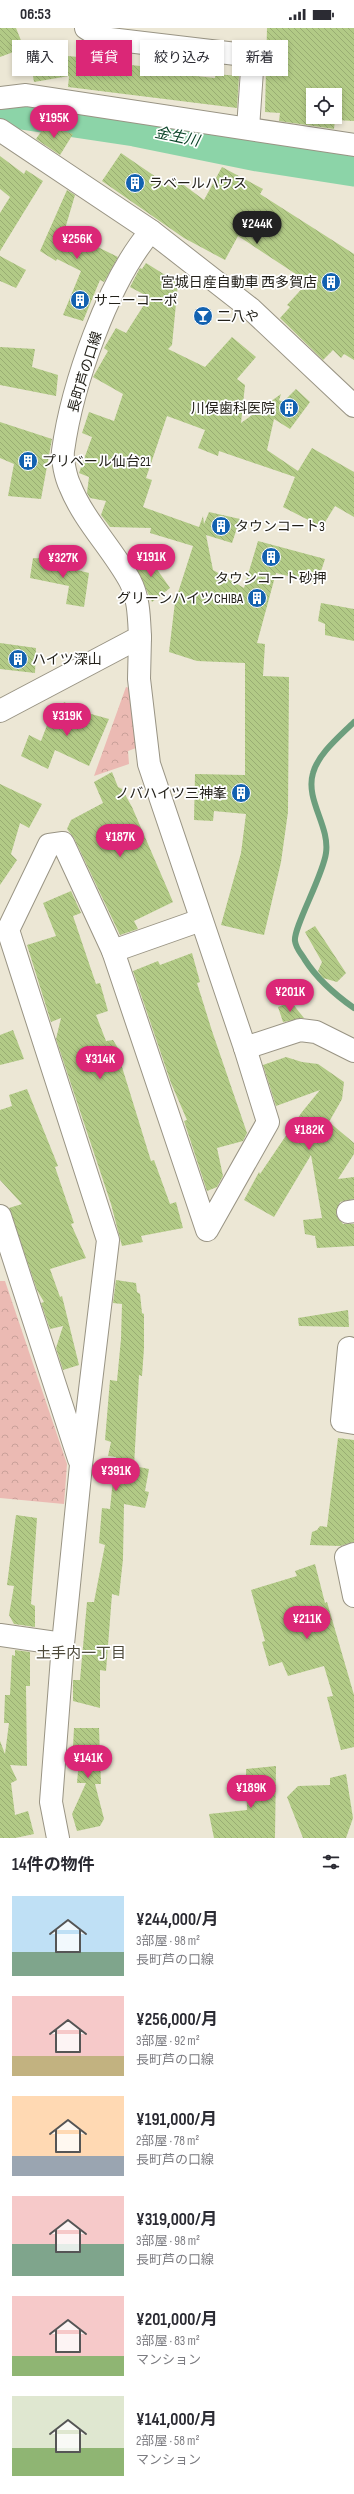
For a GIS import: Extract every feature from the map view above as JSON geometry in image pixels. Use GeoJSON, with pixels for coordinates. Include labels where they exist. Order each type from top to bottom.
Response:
{"type":"FeatureCollection","features":[{"type":"Feature","properties":{"kind":"street"},"geometry":{"type":"LineString","coordinates":[[86,28],[102,38],[253,56],[248,128]]}},
{"type":"Feature","properties":{"kind":"street"},"geometry":{"type":"LineString","coordinates":[[0,98],[26,96],[354,145]]}},
{"type":"Feature","properties":{"kind":"street"},"geometry":{"type":"LineString","coordinates":[[3,135],[151,231],[251,309],[354,406]]}},
{"type":"Feature","properties":{"kind":"street","name":"長町芦の口線"},"geometry":{"type":"LineString","coordinates":[[113,951],[207,1230],[268,1122],[245,1048],[149,764],[139,679],[140,637],[138,606],[130,582],[69,485],[63,452],[74,397],[115,286],[139,245],[151,231]]}},
{"type":"Feature","properties":{"kind":"street"},"geometry":{"type":"LineString","coordinates":[[0,711],[140,637]]}},
{"type":"Feature","properties":{"kind":"street"},"geometry":{"type":"LineString","coordinates":[[58,1838],[51,1802],[63,1644],[81,1465],[108,1240],[8,930],[49,845],[63,843],[113,951],[201,920]]}},
{"type":"Feature","properties":{"kind":"street"},"geometry":{"type":"LineString","coordinates":[[245,1048],[300,1030],[316,1032],[354,1051]]}},
{"type":"Feature","properties":{"kind":"street"},"geometry":{"type":"LineString","coordinates":[[0,1216],[81,1465]]}},
{"type":"Feature","properties":{"kind":"street"},"geometry":{"type":"LineString","coordinates":[[349,1348],[342,1421],[354,1423]]}},
{"type":"Feature","properties":{"kind":"street"},"geometry":{"type":"LineString","coordinates":[[57,1392],[90,1385]]}},
{"type":"Feature","properties":{"kind":"street"},"geometry":{"type":"LineString","coordinates":[[354,1554],[346,1557],[354,1596]]}},
{"type":"Feature","properties":{"kind":"street"},"geometry":{"type":"LineString","coordinates":[[0,1635],[63,1644]]}},
{"type":"Feature","properties":{"kind":"green space"},"geometry":{"type":"Polygon","coordinates":[[[126,687],[129,688],[136,748],[128,751],[129,764],[94,776],[126,687]]]}},
{"type":"Feature","properties":{"kind":"green space"},"geometry":{"type":"Polygon","coordinates":[[[0,1281],[5,1281],[67,1464],[64,1504],[0,1498],[0,1281]]]}},
{"type":"Feature","properties":{"kind":"building"},"geometry":{"type":"Polygon","coordinates":[[[0,28],[16,28],[21,40],[12,40],[12,52],[0,57],[0,28]]]}},
{"type":"Feature","properties":{"kind":"building"},"geometry":{"type":"Polygon","coordinates":[[[267,28],[354,28],[354,121],[342,120],[342,88],[306,88],[306,124],[335,124],[334,129],[279,121],[280,113],[265,112],[266,76],[288,76],[288,40],[267,40],[267,28]]]}},
{"type":"Feature","properties":{"kind":"building"},"geometry":{"type":"Polygon","coordinates":[[[68,56],[76,57],[76,76],[132,76],[132,65],[140,66],[140,76],[196,76],[215,78],[215,76],[224,76],[224,75],[239,76],[237,108],[68,87],[69,76],[34,82],[33,76],[68,76],[68,56]]]}},
{"type":"Feature","properties":{"kind":"building"},"geometry":{"type":"Polygon","coordinates":[[[45,126],[73,134],[60,155],[36,139],[45,126]]]}},
{"type":"Feature","properties":{"kind":"building"},"geometry":{"type":"Polygon","coordinates":[[[121,153],[172,188],[177,180],[204,200],[222,167],[263,189],[260,194],[354,254],[354,360],[344,354],[341,358],[333,350],[323,360],[280,318],[290,307],[287,305],[308,282],[238,236],[225,260],[184,238],[102,181],[121,153]]]}},
{"type":"Feature","properties":{"kind":"building"},"geometry":{"type":"Polygon","coordinates":[[[0,156],[24,174],[26,170],[43,181],[0,251],[0,213],[10,197],[0,189],[0,156]]]}},
{"type":"Feature","properties":{"kind":"building"},"geometry":{"type":"Polygon","coordinates":[[[67,190],[75,195],[62,239],[67,232],[118,257],[104,282],[100,280],[83,321],[63,315],[81,271],[57,259],[56,261],[40,251],[67,190]]]}},
{"type":"Feature","properties":{"kind":"building"},"geometry":{"type":"Polygon","coordinates":[[[0,256],[26,270],[16,288],[0,281],[0,256]]]}},
{"type":"Feature","properties":{"kind":"building"},"geometry":{"type":"Polygon","coordinates":[[[146,263],[178,283],[172,345],[168,349],[205,367],[232,337],[256,357],[237,379],[245,385],[241,423],[281,394],[279,400],[283,402],[296,389],[310,402],[290,429],[274,419],[267,450],[298,471],[312,448],[354,472],[354,517],[335,506],[322,527],[283,507],[295,477],[219,451],[218,456],[198,448],[205,430],[167,416],[146,478],[152,480],[143,507],[199,527],[203,516],[204,524],[209,512],[240,519],[232,543],[206,535],[213,570],[244,588],[258,541],[325,559],[317,583],[276,573],[257,643],[265,644],[263,676],[289,677],[288,812],[281,862],[264,935],[221,925],[241,853],[246,814],[214,811],[213,821],[194,820],[195,774],[245,775],[245,663],[197,661],[169,652],[175,602],[193,546],[150,533],[151,528],[110,527],[101,515],[106,501],[90,498],[87,493],[89,477],[79,473],[92,437],[82,433],[89,412],[114,421],[123,394],[93,377],[108,351],[104,348],[116,328],[126,333],[149,297],[130,287],[140,268],[142,269],[146,263]]]}},
{"type":"Feature","properties":{"kind":"building"},"geometry":{"type":"Polygon","coordinates":[[[0,347],[35,349],[32,367],[58,375],[56,396],[0,385],[0,347]]]}},
{"type":"Feature","properties":{"kind":"building","name":"プリベール仙台21"},"geometry":{"type":"Polygon","coordinates":[[[0,422],[52,439],[41,499],[8,496],[14,464],[0,458],[0,422]]]}},
{"type":"Feature","properties":{"kind":"building"},"geometry":{"type":"Polygon","coordinates":[[[147,555],[170,588],[152,602],[134,563],[147,555]]]}},
{"type":"Feature","properties":{"kind":"building"},"geometry":{"type":"Polygon","coordinates":[[[33,558],[49,559],[49,563],[89,573],[84,607],[66,604],[69,586],[30,578],[33,558]]]}},
{"type":"Feature","properties":{"kind":"building"},"geometry":{"type":"Polygon","coordinates":[[[321,603],[354,609],[354,641],[325,635],[325,624],[318,621],[321,603]]]}},
{"type":"Feature","properties":{"kind":"building","name":"ハイツ深山"},"geometry":{"type":"Polygon","coordinates":[[[0,643],[36,648],[35,673],[0,669],[0,643]]]}},
{"type":"Feature","properties":{"kind":"building"},"geometry":{"type":"Polygon","coordinates":[[[64,702],[84,712],[109,719],[89,766],[55,750],[48,769],[21,756],[29,735],[41,741],[54,707],[61,710],[64,702]]]}},
{"type":"Feature","properties":{"kind":"building"},"geometry":{"type":"Polygon","coordinates":[[[112,772],[118,787],[122,789],[132,807],[173,902],[134,921],[138,929],[120,935],[74,838],[67,829],[71,820],[103,803],[94,782],[112,772]]]}},
{"type":"Feature","properties":{"kind":"building"},"geometry":{"type":"Polygon","coordinates":[[[0,784],[42,804],[29,828],[20,823],[11,854],[17,860],[0,885],[0,784]]]}},
{"type":"Feature","properties":{"kind":"building"},"geometry":{"type":"Polygon","coordinates":[[[71,891],[81,913],[73,916],[96,984],[100,983],[108,1011],[96,1015],[106,1041],[113,1040],[121,1053],[118,1054],[151,1161],[154,1160],[170,1204],[176,1202],[183,1228],[141,1236],[143,1242],[122,1246],[111,1204],[56,1039],[61,1018],[51,1022],[27,945],[56,936],[43,903],[71,891]]]}},
{"type":"Feature","properties":{"kind":"building"},"geometry":{"type":"Polygon","coordinates":[[[315,926],[346,973],[337,982],[323,978],[318,971],[322,962],[305,932],[315,926]]]}},
{"type":"Feature","properties":{"kind":"building"},"geometry":{"type":"Polygon","coordinates":[[[192,953],[200,982],[197,983],[247,1133],[243,1141],[217,1148],[223,1176],[217,1187],[207,1191],[184,1121],[187,1120],[171,1083],[133,971],[158,961],[160,965],[192,953]]]}},
{"type":"Feature","properties":{"kind":"building"},"geometry":{"type":"Polygon","coordinates":[[[291,1002],[304,1018],[283,1022],[278,1007],[291,1002]]]}},
{"type":"Feature","properties":{"kind":"building"},"geometry":{"type":"Polygon","coordinates":[[[13,1030],[24,1059],[0,1065],[0,1035],[13,1030]]]}},
{"type":"Feature","properties":{"kind":"building"},"geometry":{"type":"Polygon","coordinates":[[[286,1057],[302,1062],[318,1064],[344,1082],[342,1099],[329,1122],[354,1143],[354,1154],[338,1179],[354,1177],[354,1199],[340,1202],[336,1214],[343,1224],[354,1224],[354,1246],[317,1248],[315,1236],[305,1234],[303,1220],[322,1218],[311,1155],[274,1217],[244,1200],[259,1172],[260,1174],[302,1112],[320,1090],[276,1106],[263,1065],[286,1057]]]}},
{"type":"Feature","properties":{"kind":"building"},"geometry":{"type":"Polygon","coordinates":[[[27,1089],[58,1166],[55,1167],[74,1223],[71,1224],[86,1258],[50,1269],[60,1297],[62,1296],[79,1365],[63,1370],[56,1348],[63,1326],[50,1329],[41,1303],[44,1302],[37,1290],[9,1208],[22,1204],[0,1180],[0,1110],[12,1106],[9,1095],[27,1089]]]}},
{"type":"Feature","properties":{"kind":"building"},"geometry":{"type":"Polygon","coordinates":[[[116,1280],[136,1283],[137,1292],[140,1294],[142,1313],[144,1314],[144,1348],[142,1376],[139,1375],[134,1466],[149,1469],[145,1491],[149,1492],[145,1508],[124,1504],[123,1559],[119,1596],[112,1594],[106,1671],[100,1670],[100,1708],[73,1701],[73,1680],[80,1680],[87,1602],[94,1602],[105,1545],[99,1543],[102,1508],[110,1509],[113,1479],[110,1479],[116,1457],[108,1456],[111,1442],[105,1440],[110,1380],[117,1381],[121,1339],[122,1304],[113,1303],[116,1280]]]}},
{"type":"Feature","properties":{"kind":"building"},"geometry":{"type":"Polygon","coordinates":[[[348,1310],[349,1327],[299,1326],[298,1318],[348,1310]]]}},
{"type":"Feature","properties":{"kind":"building"},"geometry":{"type":"Polygon","coordinates":[[[338,1438],[354,1440],[354,1542],[340,1546],[310,1545],[312,1532],[317,1530],[320,1526],[327,1527],[338,1438]]]}},
{"type":"Feature","properties":{"kind":"building"},"geometry":{"type":"Polygon","coordinates":[[[16,1515],[37,1518],[31,1604],[35,1606],[35,1627],[14,1624],[9,1615],[14,1586],[7,1585],[16,1515]]]}},
{"type":"Feature","properties":{"kind":"building"},"geometry":{"type":"Polygon","coordinates":[[[315,1564],[325,1603],[327,1602],[354,1695],[354,1747],[341,1750],[327,1697],[333,1696],[324,1666],[288,1676],[282,1662],[269,1666],[262,1642],[265,1641],[251,1590],[297,1576],[295,1571],[315,1564]]]}},
{"type":"Feature","properties":{"kind":"building"},"geometry":{"type":"Polygon","coordinates":[[[15,1650],[30,1652],[30,1686],[26,1686],[27,1766],[10,1765],[17,1780],[11,1783],[15,1815],[28,1811],[34,1834],[15,1838],[0,1838],[0,1741],[5,1754],[9,1723],[4,1723],[5,1695],[10,1695],[12,1655],[15,1656],[15,1650]]]}},
{"type":"Feature","properties":{"kind":"building"},"geometry":{"type":"Polygon","coordinates":[[[74,1728],[99,1728],[101,1784],[95,1784],[104,1819],[100,1826],[77,1831],[72,1814],[86,1783],[77,1783],[80,1748],[73,1747],[74,1728]]]}},
{"type":"Feature","properties":{"kind":"building"},"geometry":{"type":"Polygon","coordinates":[[[276,1766],[275,1838],[214,1838],[209,1814],[247,1810],[246,1769],[276,1766]]]}},
{"type":"Feature","properties":{"kind":"building"},"geometry":{"type":"Polygon","coordinates":[[[346,1774],[353,1818],[346,1838],[303,1838],[287,1797],[298,1786],[330,1785],[330,1778],[346,1774]]]}},
{"type":"Feature","properties":{"kind":"waterway","name":"金生川"},"geometry":{"type":"LineString","coordinates":[[0,114],[15,111],[135,129],[258,154],[354,169]]}},
{"type":"Feature","properties":{"kind":"waterway"},"geometry":{"type":"LineString","coordinates":[[354,722],[324,752],[313,773],[311,783],[312,793],[325,833],[326,853],[320,875],[299,925],[295,941],[299,951],[315,974],[333,992],[354,1008]]}},
{"type":"Feature","properties":{"kind":"place","name":"ラベールハウス"},"geometry":{"type":"Point","coordinates":[135,183]}},
{"type":"Feature","properties":{"kind":"place","name":"宮城日産自動車 西多賀店"},"geometry":{"type":"Point","coordinates":[331,282]}},
{"type":"Feature","properties":{"kind":"place","name":"サニーコーポ"},"geometry":{"type":"Point","coordinates":[80,300]}},
{"type":"Feature","properties":{"kind":"place","name":"二八や"},"geometry":{"type":"Point","coordinates":[203,316]}},
{"type":"Feature","properties":{"kind":"place","name":"川俣歯科医院"},"geometry":{"type":"Point","coordinates":[289,408]}},
{"type":"Feature","properties":{"kind":"place","name":"プリベール仙台21"},"geometry":{"type":"Point","coordinates":[28,461]}},
{"type":"Feature","properties":{"kind":"place","name":"タウンコート3"},"geometry":{"type":"Point","coordinates":[221,526]}},
{"type":"Feature","properties":{"kind":"place","name":"タウンコート砂押"},"geometry":{"type":"Point","coordinates":[271,557]}},
{"type":"Feature","properties":{"kind":"place","name":"グリーンハイツCHIBA"},"geometry":{"type":"Point","coordinates":[257,598]}},
{"type":"Feature","properties":{"kind":"place","name":"ハイツ深山"},"geometry":{"type":"Point","coordinates":[18,659]}},
{"type":"Feature","properties":{"kind":"place","name":"ノバハイツ三神峯"},"geometry":{"type":"Point","coordinates":[241,793]}},
{"type":"Feature","properties":{"kind":"district","name":"土手内一丁目"},"geometry":{"type":"Point","coordinates":[81,1653]}}]}
